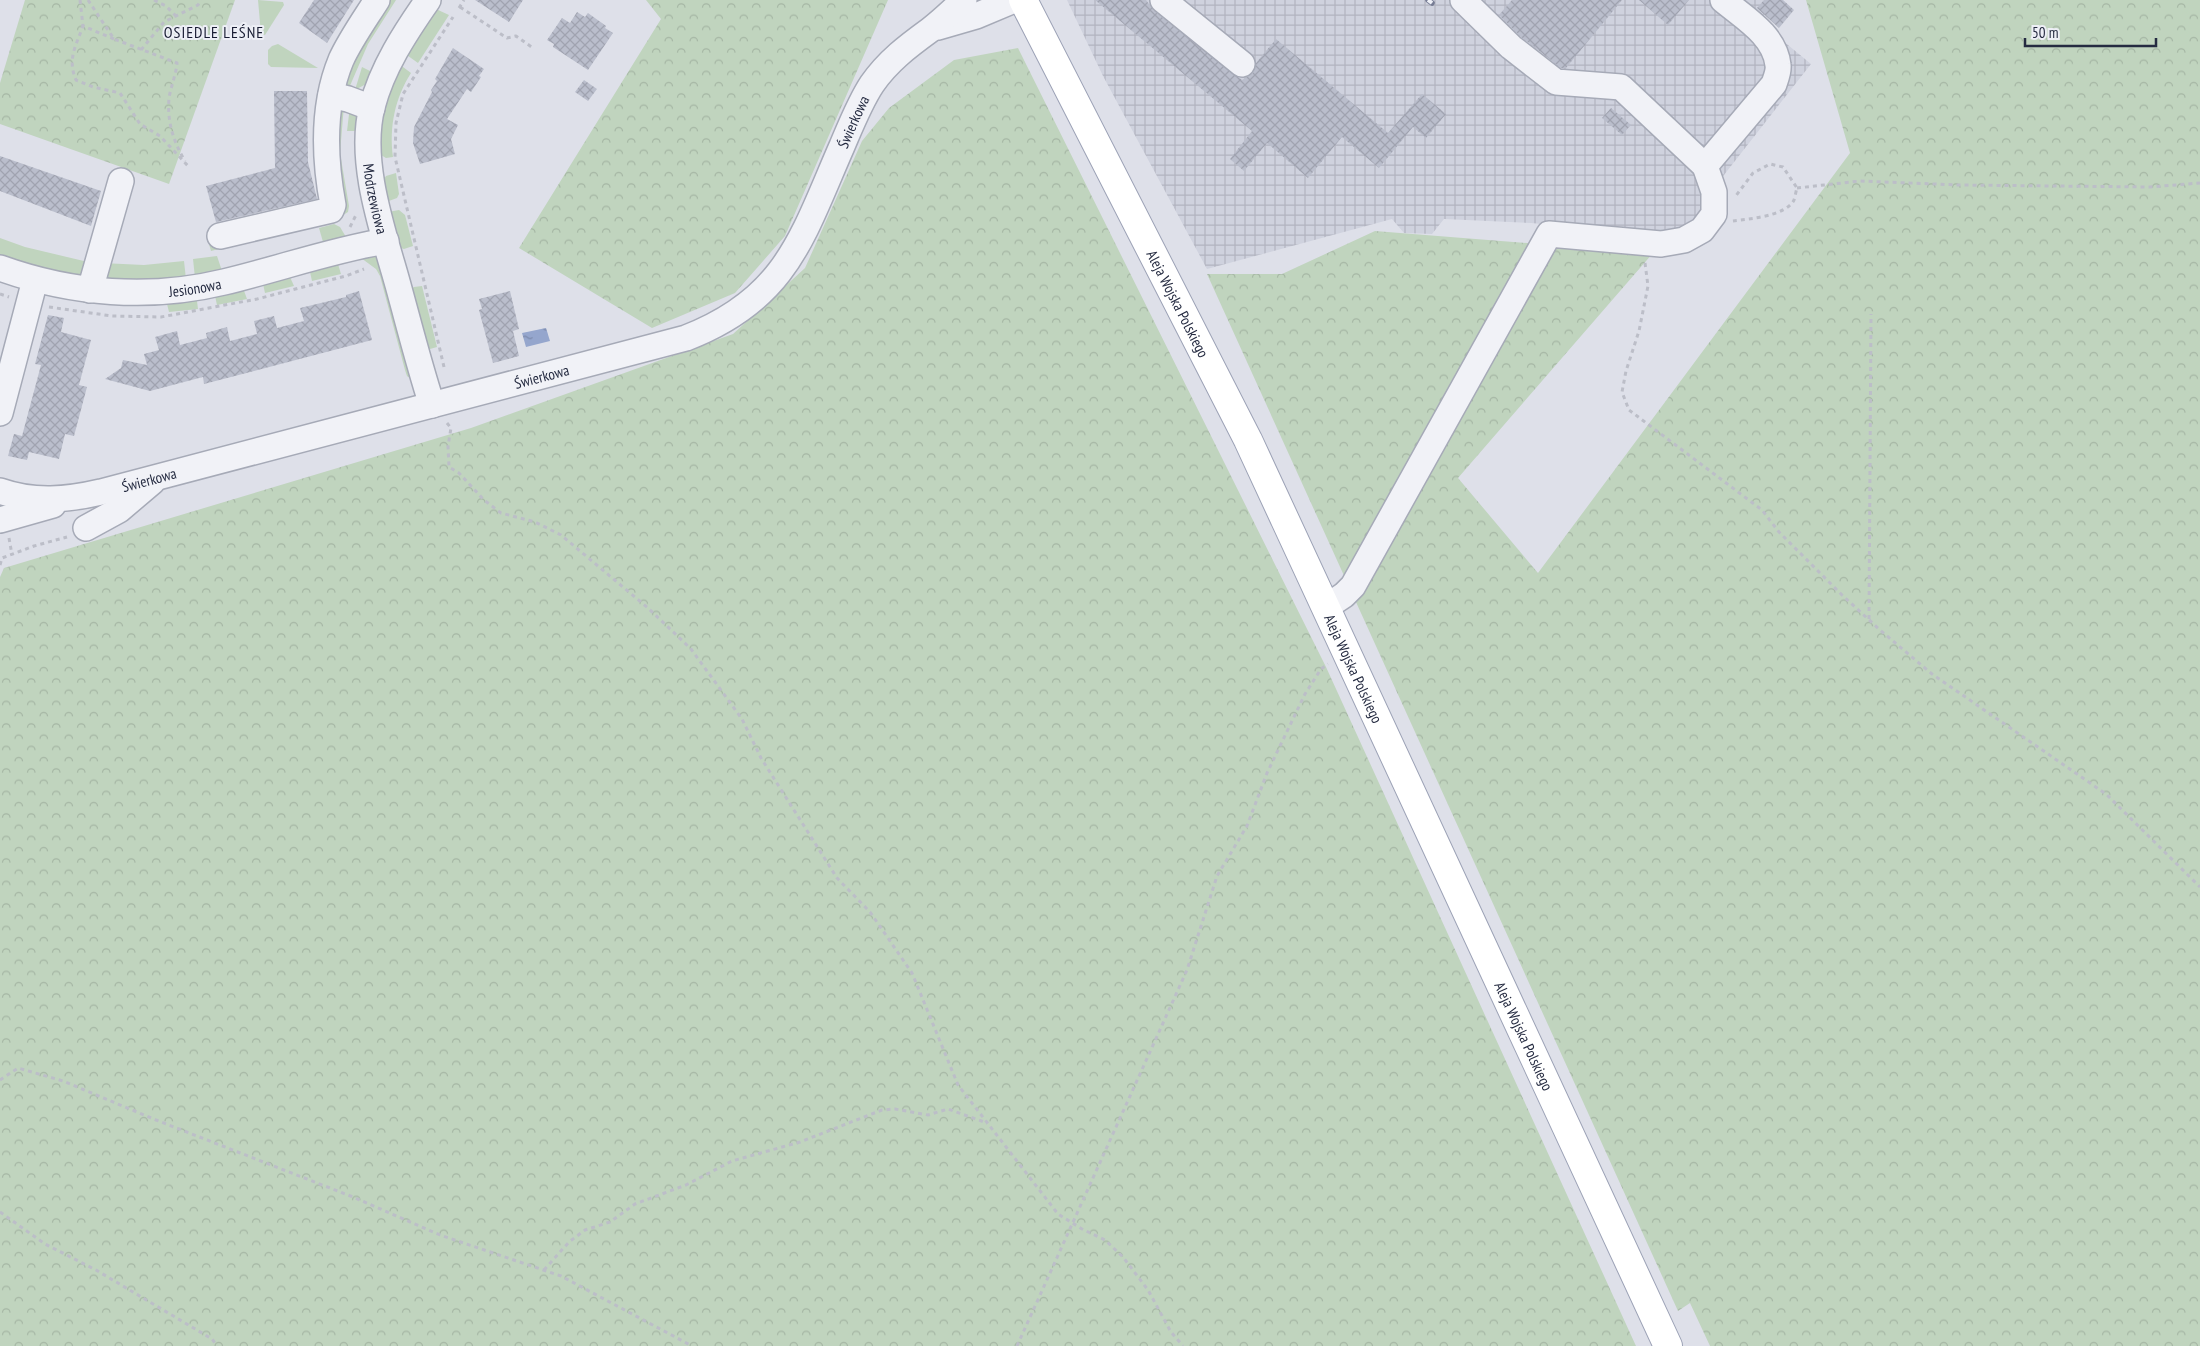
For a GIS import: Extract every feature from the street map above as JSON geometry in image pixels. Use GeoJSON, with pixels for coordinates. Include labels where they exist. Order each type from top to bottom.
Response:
{"type":"FeatureCollection","features":[{"type":"Feature","properties":{"kind":"main road","name":"Aleja Wojska Polskiego"},"geometry":{"type":"LineString","coordinates":[[1023,0],[1248,440],[1668,1346]]}},
{"type":"Feature","properties":{"kind":"street"},"geometry":{"type":"LineString","coordinates":[[220,236],[332,210],[333,205],[326,159],[326,132],[330,95],[342,60],[377,0]]}},
{"type":"Feature","properties":{"kind":"street","name":"Modrzewiowa"},"geometry":{"type":"LineString","coordinates":[[428,0],[384,72],[372,108],[367,142],[370,174],[386,241],[432,405]]}},
{"type":"Feature","properties":{"kind":"street"},"geometry":{"type":"LineString","coordinates":[[931,30],[964,0]]}},
{"type":"Feature","properties":{"kind":"street"},"geometry":{"type":"LineString","coordinates":[[931,30],[976,16],[1014,0]]}},
{"type":"Feature","properties":{"kind":"street"},"geometry":{"type":"LineString","coordinates":[[1163,0],[1242,64]]}},
{"type":"Feature","properties":{"kind":"street"},"geometry":{"type":"LineString","coordinates":[[1326,607],[1344,595],[1353,586],[1549,234],[1581,228],[1644,243],[1661,244],[1684,240],[1702,230],[1714,214],[1714,192],[1705,166],[1622,87],[1556,82],[1511,47],[1463,0]]}},
{"type":"Feature","properties":{"kind":"street"},"geometry":{"type":"LineString","coordinates":[[1705,166],[1774,84],[1778,67],[1775,50],[1762,32],[1723,0]]}},
{"type":"Feature","properties":{"kind":"street","name":"Świerkowa"},"geometry":{"type":"LineString","coordinates":[[0,491],[13,496],[42,500],[72,499],[686,338],[726,321],[761,294],[789,260],[806,230],[851,127],[872,85],[890,62],[911,43],[931,30]]}},
{"type":"Feature","properties":{"kind":"street"},"geometry":{"type":"LineString","coordinates":[[330,95],[348,98],[372,108]]}},
{"type":"Feature","properties":{"kind":"street"},"geometry":{"type":"LineString","coordinates":[[90,290],[121,181]]}},
{"type":"Feature","properties":{"kind":"street","name":"Jesionowa"},"geometry":{"type":"LineString","coordinates":[[0,268],[35,280],[90,290],[132,293],[190,288],[223,282],[353,247],[386,241]]}},
{"type":"Feature","properties":{"kind":"street"},"geometry":{"type":"LineString","coordinates":[[0,413],[35,280]]}},
{"type":"Feature","properties":{"kind":"street"},"geometry":{"type":"LineString","coordinates":[[86,528],[119,510],[158,478]]}},
{"type":"Feature","properties":{"kind":"street"},"geometry":{"type":"LineString","coordinates":[[0,520],[72,499]]}},
{"type":"Feature","properties":{"kind":"path"},"geometry":{"type":"LineString","coordinates":[[80,0],[83,26],[71,55],[72,71],[76,80],[93,87],[120,93],[140,124],[160,136],[189,167],[172,135],[169,97],[176,74],[177,63],[83,26]]}},
{"type":"Feature","properties":{"kind":"path"},"geometry":{"type":"LineString","coordinates":[[88,0],[114,39]]}},
{"type":"Feature","properties":{"kind":"path"},"geometry":{"type":"LineString","coordinates":[[154,0],[166,6],[176,16]]}},
{"type":"Feature","properties":{"kind":"path"},"geometry":{"type":"LineString","coordinates":[[141,50],[164,22],[198,4],[201,0]]}},
{"type":"Feature","properties":{"kind":"path"},"geometry":{"type":"LineString","coordinates":[[464,0],[459,8],[507,38],[516,36],[533,48]]}},
{"type":"Feature","properties":{"kind":"path"},"geometry":{"type":"LineString","coordinates":[[446,376],[396,157],[395,136],[403,94],[453,17]]}},
{"type":"Feature","properties":{"kind":"path"},"geometry":{"type":"LineString","coordinates":[[1734,199],[1753,173],[1770,164],[1783,167],[1797,188]]}},
{"type":"Feature","properties":{"kind":"path"},"geometry":{"type":"LineString","coordinates":[[1797,188],[1860,181],[1958,185],[2150,187],[2200,182]]}},
{"type":"Feature","properties":{"kind":"path"},"geometry":{"type":"LineString","coordinates":[[1708,223],[1762,217],[1782,209],[1793,201],[1797,188]]}},
{"type":"Feature","properties":{"kind":"path"},"geometry":{"type":"LineString","coordinates":[[1644,243],[1648,286],[1639,331],[1626,371],[1622,392],[1629,410],[1762,510],[1779,532],[1868,620],[1932,674],[2106,794],[2200,887]]}},
{"type":"Feature","properties":{"kind":"path"},"geometry":{"type":"LineString","coordinates":[[1868,620],[1871,314]]}},
{"type":"Feature","properties":{"kind":"path"},"geometry":{"type":"LineString","coordinates":[[432,405],[452,428],[448,446],[449,466],[459,473],[484,500],[501,514],[535,522],[561,536],[641,602],[691,649],[742,719],[761,758],[837,878],[870,912],[912,973],[958,1085],[1058,1214],[1105,1240],[1123,1257],[1148,1290],[1171,1332],[1182,1346]]}},
{"type":"Feature","properties":{"kind":"path"},"geometry":{"type":"LineString","coordinates":[[0,566],[2,558],[86,528]]}},
{"type":"Feature","properties":{"kind":"path"},"geometry":{"type":"LineString","coordinates":[[1017,1346],[1187,970],[1217,876],[1247,826],[1267,772],[1305,694],[1322,669],[1332,661],[1348,656]]}},
{"type":"Feature","properties":{"kind":"path"},"geometry":{"type":"LineString","coordinates":[[0,1080],[18,1068],[63,1081],[156,1120],[353,1197],[440,1235],[561,1276],[692,1346]]}},
{"type":"Feature","properties":{"kind":"path"},"geometry":{"type":"LineString","coordinates":[[544,1270],[569,1242],[586,1230],[610,1222],[635,1204],[686,1185],[732,1161],[800,1142],[882,1110],[928,1115],[948,1109],[988,1123]]}},
{"type":"Feature","properties":{"kind":"path"},"geometry":{"type":"LineString","coordinates":[[0,1212],[45,1244],[96,1270],[212,1339],[217,1346]]}},
{"type":"Feature","properties":{"kind":"shaded area"},"geometry":{"type":"Polygon","coordinates":[[[1067,0],[1776,0],[1759,21],[1811,64],[1713,189],[1698,216],[1685,226],[1661,235],[1531,223],[1444,219],[1432,234],[1404,233],[1392,219],[1207,269],[1103,76],[1067,0]]]}},
{"type":"Feature","properties":{"kind":"green space"},"geometry":{"type":"Polygon","coordinates":[[[25,0],[235,0],[169,184],[0,124],[0,83],[25,0]]]}},
{"type":"Feature","properties":{"kind":"green space"},"geometry":{"type":"Polygon","coordinates":[[[258,0],[283,2],[284,5],[265,35],[261,34],[258,0]]]}},
{"type":"Feature","properties":{"kind":"green space"},"geometry":{"type":"Polygon","coordinates":[[[387,0],[396,0],[368,44],[349,88],[345,83],[346,69],[387,0]]]}},
{"type":"Feature","properties":{"kind":"green space"},"geometry":{"type":"Polygon","coordinates":[[[646,0],[888,0],[785,236],[735,293],[652,328],[519,248],[661,19],[646,0]]]}},
{"type":"Feature","properties":{"kind":"green space"},"geometry":{"type":"Polygon","coordinates":[[[1806,0],[2200,0],[2200,1346],[1710,1346],[1690,1303],[1678,1311],[1207,274],[1282,274],[1375,231],[1653,253],[1458,478],[1538,573],[1850,153],[1806,0]]]}},
{"type":"Feature","properties":{"kind":"green space"},"geometry":{"type":"Polygon","coordinates":[[[436,9],[449,15],[418,63],[404,53],[436,9]]]}},
{"type":"Feature","properties":{"kind":"green space"},"geometry":{"type":"Polygon","coordinates":[[[278,44],[318,68],[271,67],[268,64],[268,50],[278,44]]]}},
{"type":"Feature","properties":{"kind":"green space"},"geometry":{"type":"Polygon","coordinates":[[[1018,48],[1326,667],[1636,1346],[0,1346],[0,577],[4,568],[471,428],[733,334],[805,268],[862,141],[889,108],[954,60],[1018,48]]]}},
{"type":"Feature","properties":{"kind":"green space"},"geometry":{"type":"Polygon","coordinates":[[[396,66],[403,67],[411,73],[401,92],[394,113],[393,157],[386,158],[381,155],[376,139],[396,66]]]}},
{"type":"Feature","properties":{"kind":"green space"},"geometry":{"type":"Polygon","coordinates":[[[362,67],[372,72],[368,83],[355,90],[362,67]]]}},
{"type":"Feature","properties":{"kind":"green space"},"geometry":{"type":"Polygon","coordinates":[[[344,105],[340,153],[349,206],[348,212],[340,217],[211,251],[207,237],[329,218],[333,117],[344,105]]]}},
{"type":"Feature","properties":{"kind":"green space"},"geometry":{"type":"Polygon","coordinates":[[[350,106],[360,118],[356,131],[347,131],[350,106]]]}},
{"type":"Feature","properties":{"kind":"green space"},"geometry":{"type":"Polygon","coordinates":[[[396,173],[399,194],[397,198],[386,202],[384,179],[386,176],[396,173]]]}},
{"type":"Feature","properties":{"kind":"green space"},"geometry":{"type":"Polygon","coordinates":[[[399,210],[405,215],[413,246],[404,249],[397,247],[388,212],[399,210]]]}},
{"type":"Feature","properties":{"kind":"green space"},"geometry":{"type":"Polygon","coordinates":[[[334,224],[340,227],[346,237],[323,242],[319,228],[334,224]]]}},
{"type":"Feature","properties":{"kind":"green space"},"geometry":{"type":"Polygon","coordinates":[[[0,238],[25,247],[88,262],[85,274],[78,279],[0,259],[0,238]]]}},
{"type":"Feature","properties":{"kind":"green space"},"geometry":{"type":"Polygon","coordinates":[[[374,255],[378,257],[411,379],[407,376],[405,370],[380,276],[376,269],[361,258],[374,255]]]}},
{"type":"Feature","properties":{"kind":"green space"},"geometry":{"type":"Polygon","coordinates":[[[217,256],[222,271],[195,278],[193,259],[217,256]]]}},
{"type":"Feature","properties":{"kind":"green space"},"geometry":{"type":"Polygon","coordinates":[[[184,261],[186,279],[103,282],[102,263],[144,265],[184,261]]]}},
{"type":"Feature","properties":{"kind":"green space"},"geometry":{"type":"Polygon","coordinates":[[[335,261],[341,274],[312,281],[310,272],[335,261]]]}},
{"type":"Feature","properties":{"kind":"green space"},"geometry":{"type":"Polygon","coordinates":[[[290,277],[294,286],[265,293],[263,284],[290,277]]]}},
{"type":"Feature","properties":{"kind":"green space"},"geometry":{"type":"Polygon","coordinates":[[[422,286],[437,347],[430,349],[424,347],[409,291],[414,287],[422,286]]]}},
{"type":"Feature","properties":{"kind":"green space"},"geometry":{"type":"Polygon","coordinates":[[[243,288],[247,299],[217,305],[215,296],[243,288]]]}},
{"type":"Feature","properties":{"kind":"green space"},"geometry":{"type":"Polygon","coordinates":[[[192,296],[197,301],[198,309],[169,312],[167,304],[170,298],[192,296]]]}},
{"type":"Feature","properties":{"kind":"water"},"geometry":{"type":"Polygon","coordinates":[[[546,328],[550,341],[526,347],[522,333],[546,328]]]}},
{"type":"Feature","properties":{"kind":"building"},"geometry":{"type":"Polygon","coordinates":[[[314,0],[354,0],[327,43],[299,23],[314,0]]]}},
{"type":"Feature","properties":{"kind":"building"},"geometry":{"type":"Polygon","coordinates":[[[475,0],[523,0],[509,22],[475,0]]]}},
{"type":"Feature","properties":{"kind":"building"},"geometry":{"type":"Polygon","coordinates":[[[1095,0],[1146,0],[1154,11],[1242,80],[1253,73],[1256,63],[1276,39],[1388,133],[1422,94],[1446,114],[1426,138],[1413,127],[1379,168],[1342,137],[1308,178],[1267,143],[1244,171],[1230,159],[1252,131],[1095,0]]]}},
{"type":"Feature","properties":{"kind":"building"},"geometry":{"type":"Polygon","coordinates":[[[1512,0],[1622,0],[1566,68],[1561,68],[1520,36],[1499,15],[1512,0]]]}},
{"type":"Feature","properties":{"kind":"building"},"geometry":{"type":"Polygon","coordinates":[[[1639,0],[1689,0],[1668,25],[1639,0]]]}},
{"type":"Feature","properties":{"kind":"building"},"geometry":{"type":"Polygon","coordinates":[[[1764,0],[1783,0],[1794,10],[1779,28],[1757,8],[1764,0]]]}},
{"type":"Feature","properties":{"kind":"building"},"geometry":{"type":"Polygon","coordinates":[[[577,12],[585,17],[588,13],[613,33],[588,70],[553,47],[554,44],[547,40],[562,18],[570,23],[577,12]]]}},
{"type":"Feature","properties":{"kind":"building"},"geometry":{"type":"Polygon","coordinates":[[[453,48],[484,69],[471,92],[467,89],[447,119],[458,125],[451,139],[455,154],[420,164],[413,143],[414,127],[437,81],[435,79],[453,48]]]}},
{"type":"Feature","properties":{"kind":"building"},"geometry":{"type":"Polygon","coordinates":[[[584,80],[597,89],[588,101],[575,92],[584,80]]]}},
{"type":"Feature","properties":{"kind":"building"},"geometry":{"type":"Polygon","coordinates":[[[274,91],[307,91],[308,162],[317,199],[216,222],[206,186],[275,168],[274,91]]]}},
{"type":"Feature","properties":{"kind":"building"},"geometry":{"type":"Polygon","coordinates":[[[1611,108],[1631,125],[1622,135],[1602,118],[1611,108]]]}},
{"type":"Feature","properties":{"kind":"building"},"geometry":{"type":"Polygon","coordinates":[[[0,156],[101,191],[91,226],[0,191],[0,156]]]}},
{"type":"Feature","properties":{"kind":"building"},"geometry":{"type":"Polygon","coordinates":[[[359,291],[372,340],[204,384],[203,377],[150,391],[105,379],[121,368],[123,360],[147,365],[144,354],[159,350],[155,337],[177,331],[180,345],[207,338],[206,333],[227,327],[230,341],[257,334],[254,321],[274,316],[277,328],[304,321],[300,308],[346,297],[346,295],[359,291]]]}},
{"type":"Feature","properties":{"kind":"building"},"geometry":{"type":"Polygon","coordinates":[[[510,291],[519,329],[513,331],[519,356],[493,363],[479,310],[482,309],[479,299],[510,291]]]}},
{"type":"Feature","properties":{"kind":"building"},"geometry":{"type":"Polygon","coordinates":[[[48,315],[64,318],[61,332],[91,340],[79,385],[87,387],[74,436],[65,434],[59,459],[29,452],[27,460],[8,456],[14,434],[22,436],[41,365],[35,364],[48,315]]]}},
{"type":"Feature","properties":{"kind":"railway"},"geometry":{"type":"LineString","coordinates":[[1428,0],[1432,3]]}},
{"type":"Feature","properties":{"kind":"district","name":"OSIEDLE LEŚNE"},"geometry":{"type":"Point","coordinates":[214,32]}}]}
